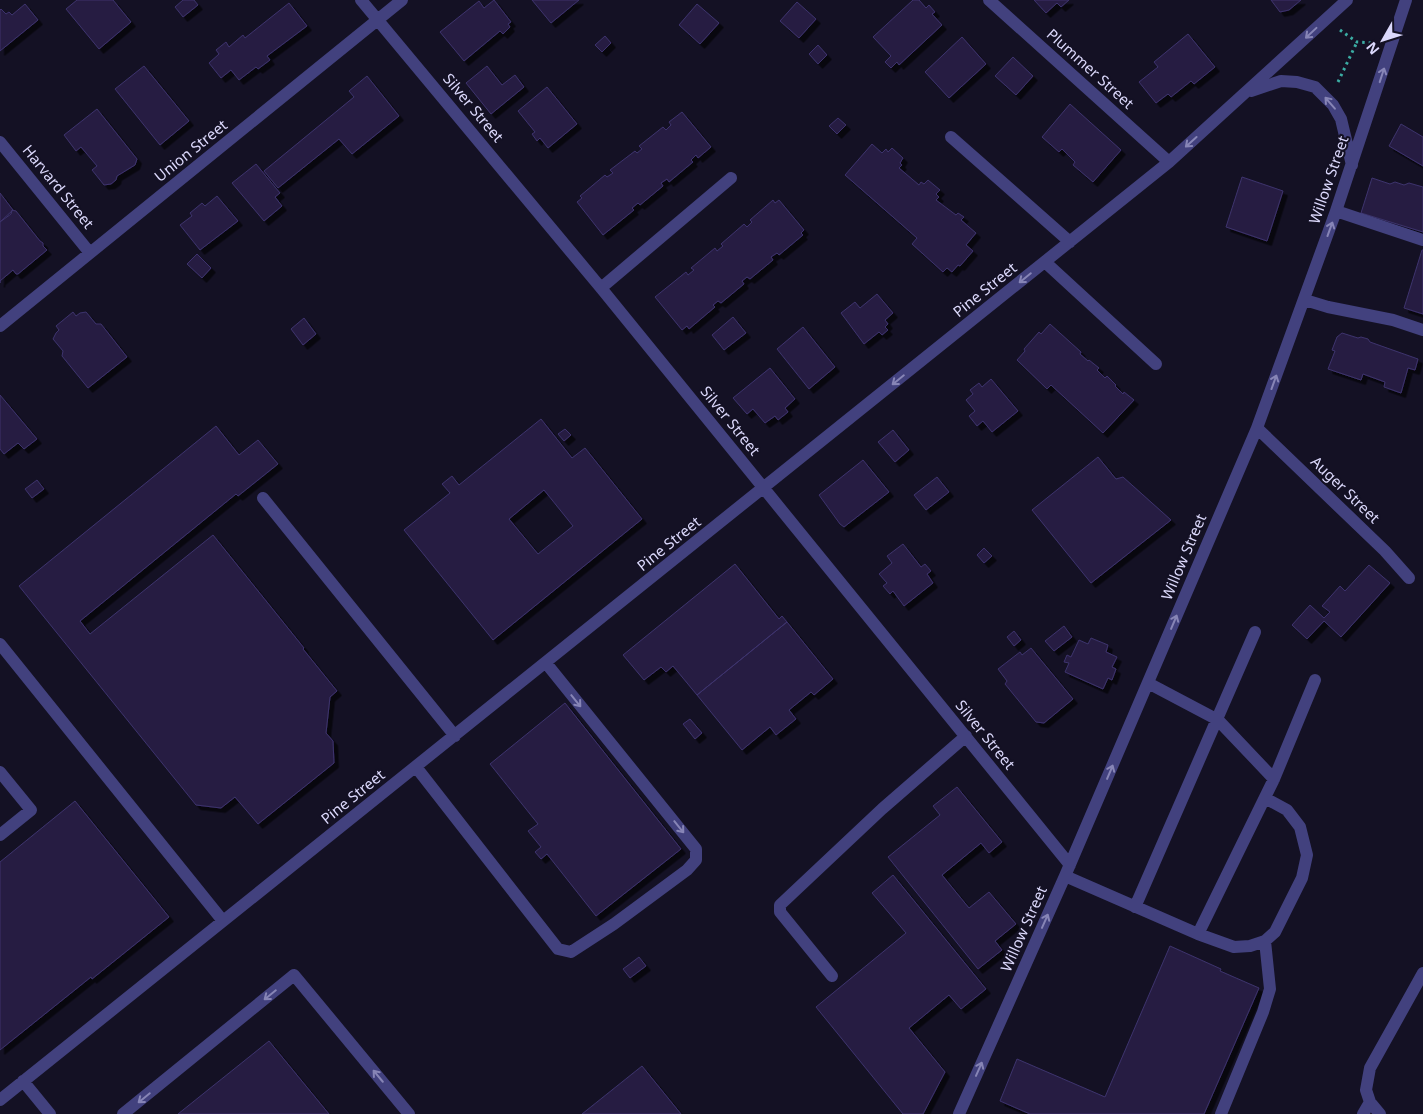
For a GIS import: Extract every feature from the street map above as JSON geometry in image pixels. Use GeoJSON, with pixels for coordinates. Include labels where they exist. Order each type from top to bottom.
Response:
{"type":"FeatureCollection","features":[{"type":"Feature","properties":{"kind":"street","name":"Silver Street"},"geometry":{"type":"LineString","coordinates":[[361,0],[601,288],[966,736],[1067,871]]}},
{"type":"Feature","properties":{"kind":"street","name":"Union Street"},"geometry":{"type":"LineString","coordinates":[[0,326],[402,0]]}},
{"type":"Feature","properties":{"kind":"street","name":"Plummer Street"},"geometry":{"type":"LineString","coordinates":[[989,0],[1169,162]]}},
{"type":"Feature","properties":{"kind":"street","name":"Pine Street"},"geometry":{"type":"LineString","coordinates":[[0,1100],[1169,162],[1347,0]]}},
{"type":"Feature","properties":{"kind":"street","name":"Willow Street"},"geometry":{"type":"LineString","coordinates":[[959,1114],[1067,871],[1257,428],[1336,211],[1406,0]]}},
{"type":"Feature","properties":{"kind":"street"},"geometry":{"type":"LineString","coordinates":[[1245,94],[1281,81],[1297,82],[1315,87],[1333,105],[1341,120],[1352,165]]}},
{"type":"Feature","properties":{"kind":"street"},"geometry":{"type":"LineString","coordinates":[[951,137],[1070,242]]}},
{"type":"Feature","properties":{"kind":"street","name":"Harvard Street"},"geometry":{"type":"LineString","coordinates":[[0,142],[90,253]]}},
{"type":"Feature","properties":{"kind":"street"},"geometry":{"type":"LineString","coordinates":[[601,288],[731,178]]}},
{"type":"Feature","properties":{"kind":"street"},"geometry":{"type":"LineString","coordinates":[[1336,211],[1423,240]]}},
{"type":"Feature","properties":{"kind":"street"},"geometry":{"type":"LineString","coordinates":[[1045,262],[1156,364]]}},
{"type":"Feature","properties":{"kind":"street"},"geometry":{"type":"LineString","coordinates":[[1305,300],[1328,307],[1392,320],[1423,330]]}},
{"type":"Feature","properties":{"kind":"street","name":"Auger Street"},"geometry":{"type":"LineString","coordinates":[[1257,428],[1410,578]]}},
{"type":"Feature","properties":{"kind":"street"},"geometry":{"type":"LineString","coordinates":[[263,498],[455,736]]}},
{"type":"Feature","properties":{"kind":"street"},"geometry":{"type":"LineString","coordinates":[[1135,907],[1255,632]]}},
{"type":"Feature","properties":{"kind":"street"},"geometry":{"type":"LineString","coordinates":[[0,644],[223,921]]}},
{"type":"Feature","properties":{"kind":"street"},"geometry":{"type":"LineString","coordinates":[[416,767],[558,949],[571,952],[614,924],[687,870],[696,860],[696,849],[546,663]]}},
{"type":"Feature","properties":{"kind":"street"},"geometry":{"type":"LineString","coordinates":[[1198,934],[1274,779],[1315,680]]}},
{"type":"Feature","properties":{"kind":"street"},"geometry":{"type":"LineString","coordinates":[[1148,683],[1218,720],[1274,779]]}},
{"type":"Feature","properties":{"kind":"street"},"geometry":{"type":"LineString","coordinates":[[832,976],[780,912],[780,905],[882,809],[966,736]]}},
{"type":"Feature","properties":{"kind":"street"},"geometry":{"type":"LineString","coordinates":[[0,772],[31,810],[0,835]]}},
{"type":"Feature","properties":{"kind":"street"},"geometry":{"type":"LineString","coordinates":[[1067,871],[1135,907],[1234,947],[1250,946],[1265,941],[1275,932],[1291,902],[1302,878],[1306,855],[1300,827],[1287,810],[1265,798]]}},
{"type":"Feature","properties":{"kind":"street"},"geometry":{"type":"LineString","coordinates":[[1221,1114],[1263,1012],[1270,989],[1265,941]]}},
{"type":"Feature","properties":{"kind":"street"},"geometry":{"type":"LineString","coordinates":[[1380,1114],[1370,1102],[1366,1090],[1370,1068],[1423,974]]}},
{"type":"Feature","properties":{"kind":"street"},"geometry":{"type":"LineString","coordinates":[[124,1114],[294,976],[409,1114]]}},
{"type":"Feature","properties":{"kind":"street"},"geometry":{"type":"LineString","coordinates":[[23,1081],[50,1114]]}},
{"type":"Feature","properties":{"kind":"street"},"geometry":{"type":"LineString","coordinates":[[1362,1114],[1370,1102]]}},
{"type":"Feature","properties":{"kind":"path"},"geometry":{"type":"LineString","coordinates":[[1335,27],[1357,42],[1373,43]]}},
{"type":"Feature","properties":{"kind":"path"},"geometry":{"type":"LineString","coordinates":[[1338,82],[1357,42]]}},
{"type":"Feature","properties":{"kind":"building"},"geometry":{"type":"Polygon","coordinates":[[[77,0],[113,0],[131,22],[99,49],[66,9],[77,0]]]}},
{"type":"Feature","properties":{"kind":"building"},"geometry":{"type":"Polygon","coordinates":[[[183,0],[194,0],[198,5],[183,17],[175,7],[183,0]]]}},
{"type":"Feature","properties":{"kind":"building"},"geometry":{"type":"Polygon","coordinates":[[[494,0],[511,22],[508,24],[510,27],[503,34],[500,31],[464,61],[440,32],[479,1],[484,8],[494,0]]]}},
{"type":"Feature","properties":{"kind":"building"},"geometry":{"type":"Polygon","coordinates":[[[532,0],[579,0],[551,23],[532,0]]]}},
{"type":"Feature","properties":{"kind":"building"},"geometry":{"type":"Polygon","coordinates":[[[913,0],[919,0],[926,8],[929,5],[935,12],[932,14],[942,25],[899,65],[897,62],[891,68],[885,62],[891,56],[873,37],[913,0]]]}},
{"type":"Feature","properties":{"kind":"building"},"geometry":{"type":"Polygon","coordinates":[[[1034,0],[1069,0],[1061,7],[1057,3],[1046,13],[1034,0]]]}},
{"type":"Feature","properties":{"kind":"building"},"geometry":{"type":"Polygon","coordinates":[[[1271,0],[1301,0],[1289,10],[1280,12],[1271,0]]]}},
{"type":"Feature","properties":{"kind":"building"},"geometry":{"type":"Polygon","coordinates":[[[797,2],[816,19],[799,38],[780,21],[797,2]]]}},
{"type":"Feature","properties":{"kind":"building"},"geometry":{"type":"Polygon","coordinates":[[[289,3],[307,26],[267,56],[270,60],[258,69],[256,67],[239,80],[231,70],[221,78],[209,63],[219,54],[216,50],[226,42],[229,47],[243,35],[245,38],[289,3]]]}},
{"type":"Feature","properties":{"kind":"building"},"geometry":{"type":"Polygon","coordinates":[[[25,4],[38,20],[0,51],[0,10],[6,14],[9,12],[12,15],[25,4]]]}},
{"type":"Feature","properties":{"kind":"building"},"geometry":{"type":"Polygon","coordinates":[[[697,4],[719,23],[700,44],[679,25],[697,4]]]}},
{"type":"Feature","properties":{"kind":"building"},"geometry":{"type":"Polygon","coordinates":[[[1188,34],[1215,67],[1194,84],[1191,81],[1171,97],[1168,94],[1156,103],[1139,82],[1158,67],[1154,62],[1188,34]]]}},
{"type":"Feature","properties":{"kind":"building"},"geometry":{"type":"Polygon","coordinates":[[[605,36],[611,43],[602,52],[595,45],[605,36]]]}},
{"type":"Feature","properties":{"kind":"building"},"geometry":{"type":"Polygon","coordinates":[[[962,37],[986,64],[949,98],[925,72],[962,37]]]}},
{"type":"Feature","properties":{"kind":"building"},"geometry":{"type":"Polygon","coordinates":[[[818,45],[827,55],[818,64],[809,54],[818,45]]]}},
{"type":"Feature","properties":{"kind":"building"},"geometry":{"type":"Polygon","coordinates":[[[1013,57],[1033,76],[1016,95],[995,76],[1013,57]]]}},
{"type":"Feature","properties":{"kind":"building"},"geometry":{"type":"Polygon","coordinates":[[[144,66],[189,121],[160,145],[115,89],[144,66]]]}},
{"type":"Feature","properties":{"kind":"building"},"geometry":{"type":"Polygon","coordinates":[[[487,66],[502,85],[515,75],[524,87],[491,114],[466,83],[487,66]]]}},
{"type":"Feature","properties":{"kind":"building"},"geometry":{"type":"Polygon","coordinates":[[[367,76],[399,116],[352,154],[339,139],[278,188],[264,171],[354,97],[349,91],[367,76]]]}},
{"type":"Feature","properties":{"kind":"building"},"geometry":{"type":"Polygon","coordinates":[[[547,87],[577,124],[548,148],[540,138],[537,141],[532,134],[535,132],[518,111],[547,87]]]}},
{"type":"Feature","properties":{"kind":"building"},"geometry":{"type":"Polygon","coordinates":[[[1070,104],[1121,150],[1093,182],[1073,165],[1075,162],[1062,149],[1059,152],[1042,137],[1070,104]]]}},
{"type":"Feature","properties":{"kind":"building"},"geometry":{"type":"Polygon","coordinates":[[[97,109],[137,159],[135,165],[117,176],[116,180],[111,184],[104,185],[92,170],[97,166],[81,147],[76,151],[64,135],[97,109]]]}},
{"type":"Feature","properties":{"kind":"building"},"geometry":{"type":"Polygon","coordinates":[[[682,112],[711,147],[698,158],[696,155],[691,160],[693,162],[669,182],[667,179],[661,183],[663,186],[640,205],[638,203],[632,208],[634,210],[603,235],[577,202],[582,198],[580,196],[605,175],[607,177],[613,173],[610,170],[635,151],[637,153],[642,149],[639,146],[663,127],[666,130],[671,125],[669,122],[682,112]]]}},
{"type":"Feature","properties":{"kind":"building"},"geometry":{"type":"Polygon","coordinates":[[[838,118],[846,125],[837,134],[829,126],[838,118]]]}},
{"type":"Feature","properties":{"kind":"building"},"geometry":{"type":"Polygon","coordinates":[[[1401,124],[1423,137],[1423,166],[1389,146],[1401,124]]]}},
{"type":"Feature","properties":{"kind":"building"},"geometry":{"type":"Polygon","coordinates":[[[872,144],[882,153],[886,149],[888,152],[892,148],[903,158],[900,163],[902,165],[899,168],[919,185],[921,182],[924,184],[928,180],[940,190],[936,194],[939,197],[936,200],[956,215],[958,213],[964,217],[961,220],[976,233],[966,245],[973,251],[952,272],[947,268],[943,272],[912,244],[917,238],[845,175],[872,144]]]}},
{"type":"Feature","properties":{"kind":"building"},"geometry":{"type":"Polygon","coordinates":[[[256,164],[280,193],[275,197],[282,206],[264,221],[232,183],[256,164]]]}},
{"type":"Feature","properties":{"kind":"building"},"geometry":{"type":"Polygon","coordinates":[[[1242,177],[1283,191],[1267,241],[1226,227],[1242,177]]]}},
{"type":"Feature","properties":{"kind":"building"},"geometry":{"type":"Polygon","coordinates":[[[1372,178],[1390,184],[1395,182],[1404,185],[1409,183],[1423,187],[1423,232],[1361,213],[1372,178]]]}},
{"type":"Feature","properties":{"kind":"building"},"geometry":{"type":"Polygon","coordinates":[[[0,193],[13,210],[0,222],[0,193]]]}},
{"type":"Feature","properties":{"kind":"building"},"geometry":{"type":"Polygon","coordinates":[[[217,196],[238,221],[200,250],[180,225],[192,216],[190,213],[202,203],[205,206],[217,196]]]}},
{"type":"Feature","properties":{"kind":"building"},"geometry":{"type":"Polygon","coordinates":[[[773,200],[775,203],[779,200],[804,230],[801,233],[803,235],[779,255],[777,253],[771,257],[773,260],[750,279],[747,277],[742,281],[744,284],[721,303],[718,301],[713,305],[715,307],[689,329],[687,326],[682,330],[655,297],[686,272],[688,275],[694,270],[691,268],[715,248],[717,251],[723,246],[721,244],[744,224],[747,227],[752,222],[750,220],[773,200]]]}},
{"type":"Feature","properties":{"kind":"building"},"geometry":{"type":"Polygon","coordinates":[[[12,210],[16,211],[47,250],[18,274],[13,270],[0,281],[0,222],[11,214],[12,210]]]}},
{"type":"Feature","properties":{"kind":"building"},"geometry":{"type":"Polygon","coordinates":[[[1423,250],[1423,314],[1404,308],[1423,250]]]}},
{"type":"Feature","properties":{"kind":"building"},"geometry":{"type":"Polygon","coordinates":[[[197,254],[211,268],[202,278],[187,264],[197,254]]]}},
{"type":"Feature","properties":{"kind":"building"},"geometry":{"type":"Polygon","coordinates":[[[877,294],[893,313],[885,320],[888,324],[885,327],[888,330],[882,335],[879,332],[864,344],[841,313],[855,302],[860,308],[877,294]]]}},
{"type":"Feature","properties":{"kind":"building"},"geometry":{"type":"Polygon","coordinates":[[[73,312],[76,316],[86,312],[96,324],[101,324],[127,357],[88,388],[62,356],[63,351],[53,339],[59,330],[56,326],[73,312]]]}},
{"type":"Feature","properties":{"kind":"building"},"geometry":{"type":"Polygon","coordinates":[[[733,317],[746,333],[724,350],[712,335],[733,317]]]}},
{"type":"Feature","properties":{"kind":"building"},"geometry":{"type":"Polygon","coordinates":[[[304,318],[316,334],[303,345],[291,329],[304,318]]]}},
{"type":"Feature","properties":{"kind":"building"},"geometry":{"type":"Polygon","coordinates":[[[1050,324],[1081,352],[1080,354],[1099,368],[1097,370],[1105,378],[1107,376],[1123,394],[1124,392],[1134,400],[1103,433],[1051,385],[1047,389],[1017,360],[1039,332],[1041,334],[1050,324]]]}},
{"type":"Feature","properties":{"kind":"building"},"geometry":{"type":"Polygon","coordinates":[[[803,327],[835,367],[809,389],[777,349],[803,327]]]}},
{"type":"Feature","properties":{"kind":"building"},"geometry":{"type":"Polygon","coordinates":[[[1342,333],[1368,339],[1370,342],[1418,359],[1415,370],[1408,368],[1401,393],[1384,387],[1385,382],[1363,374],[1361,380],[1328,369],[1335,351],[1332,350],[1337,337],[1342,333]]]}},
{"type":"Feature","properties":{"kind":"building"},"geometry":{"type":"Polygon","coordinates":[[[770,368],[795,399],[785,408],[788,412],[778,420],[775,416],[765,423],[753,409],[747,414],[733,398],[770,368]]]}},
{"type":"Feature","properties":{"kind":"building"},"geometry":{"type":"Polygon","coordinates":[[[991,379],[1018,411],[992,432],[983,421],[977,426],[969,416],[975,411],[966,400],[973,394],[970,390],[979,383],[982,387],[991,379]]]}},
{"type":"Feature","properties":{"kind":"building"},"geometry":{"type":"Polygon","coordinates":[[[0,395],[37,439],[24,449],[18,443],[4,454],[0,449],[0,395]]]}},
{"type":"Feature","properties":{"kind":"building"},"geometry":{"type":"Polygon","coordinates":[[[541,419],[572,458],[585,448],[642,519],[493,640],[404,530],[450,493],[442,484],[452,476],[459,485],[541,419]],[[544,490],[509,519],[538,554],[573,526],[544,490]]]}},
{"type":"Feature","properties":{"kind":"building"},"geometry":{"type":"Polygon","coordinates":[[[216,426],[239,455],[258,440],[278,464],[238,496],[236,494],[80,621],[90,634],[213,535],[337,691],[330,697],[326,733],[333,741],[334,763],[258,824],[235,797],[221,808],[196,805],[19,586],[216,426]]]}},
{"type":"Feature","properties":{"kind":"building"},"geometry":{"type":"Polygon","coordinates":[[[565,429],[571,435],[564,441],[558,434],[565,429]]]}},
{"type":"Feature","properties":{"kind":"building"},"geometry":{"type":"Polygon","coordinates":[[[893,430],[909,450],[895,462],[878,442],[893,430]]]}},
{"type":"Feature","properties":{"kind":"building"},"geometry":{"type":"Polygon","coordinates":[[[1098,457],[1116,479],[1123,477],[1171,520],[1091,583],[1032,510],[1098,457]]]}},
{"type":"Feature","properties":{"kind":"building"},"geometry":{"type":"Polygon","coordinates":[[[863,460],[889,492],[844,527],[819,495],[863,460]]]}},
{"type":"Feature","properties":{"kind":"building"},"geometry":{"type":"Polygon","coordinates":[[[937,477],[949,492],[926,510],[914,495],[937,477]]]}},
{"type":"Feature","properties":{"kind":"building"},"geometry":{"type":"Polygon","coordinates":[[[37,480],[44,489],[32,498],[25,489],[37,480]]]}},
{"type":"Feature","properties":{"kind":"building"},"geometry":{"type":"Polygon","coordinates":[[[903,544],[921,567],[925,564],[931,571],[927,574],[933,583],[904,606],[893,591],[890,594],[883,586],[887,583],[879,574],[892,563],[887,556],[903,544]]]}},
{"type":"Feature","properties":{"kind":"building"},"geometry":{"type":"Polygon","coordinates":[[[984,548],[992,556],[984,563],[977,555],[984,548]]]}},
{"type":"Feature","properties":{"kind":"building"},"geometry":{"type":"Polygon","coordinates":[[[735,564],[779,619],[782,616],[787,622],[697,695],[673,666],[666,672],[661,667],[644,680],[623,655],[735,564]]]}},
{"type":"Feature","properties":{"kind":"building"},"geometry":{"type":"Polygon","coordinates":[[[1369,565],[1390,583],[1341,637],[1324,621],[1307,639],[1292,625],[1310,605],[1324,618],[1330,612],[1322,606],[1340,586],[1345,591],[1369,565]]]}},
{"type":"Feature","properties":{"kind":"building"},"geometry":{"type":"Polygon","coordinates":[[[787,622],[833,679],[814,695],[811,692],[789,710],[796,719],[776,735],[770,727],[742,750],[697,695],[787,622]]]}},
{"type":"Feature","properties":{"kind":"building"},"geometry":{"type":"Polygon","coordinates":[[[1064,626],[1072,637],[1054,651],[1045,641],[1064,626]]]}},
{"type":"Feature","properties":{"kind":"building"},"geometry":{"type":"Polygon","coordinates":[[[1014,631],[1021,640],[1014,646],[1007,637],[1014,631]]]}},
{"type":"Feature","properties":{"kind":"building"},"geometry":{"type":"Polygon","coordinates":[[[1091,638],[1108,645],[1106,652],[1117,657],[1112,667],[1116,669],[1112,680],[1108,678],[1103,689],[1065,672],[1069,663],[1064,662],[1067,655],[1071,657],[1079,640],[1088,644],[1091,638]]]}},
{"type":"Feature","properties":{"kind":"building"},"geometry":{"type":"Polygon","coordinates":[[[1031,648],[1073,699],[1044,723],[1036,722],[1005,684],[1007,681],[998,669],[1020,652],[1022,655],[1031,648]]]}},
{"type":"Feature","properties":{"kind":"building"},"geometry":{"type":"Polygon","coordinates":[[[565,703],[681,849],[596,916],[547,854],[541,859],[535,852],[541,847],[528,831],[538,824],[490,764],[565,703]]]}},
{"type":"Feature","properties":{"kind":"building"},"geometry":{"type":"Polygon","coordinates":[[[690,719],[702,733],[695,739],[683,724],[690,719]]]}},
{"type":"Feature","properties":{"kind":"building"},"geometry":{"type":"Polygon","coordinates":[[[957,787],[1002,842],[989,853],[981,843],[942,875],[969,908],[989,892],[1016,924],[995,941],[1002,950],[978,969],[888,857],[940,815],[933,806],[957,787]]]}},
{"type":"Feature","properties":{"kind":"building"},"geometry":{"type":"Polygon","coordinates":[[[75,801],[169,917],[0,1050],[0,862],[75,801]]]}},
{"type":"Feature","properties":{"kind":"building"},"geometry":{"type":"Polygon","coordinates":[[[893,875],[986,989],[961,1009],[949,995],[909,1028],[945,1072],[923,1114],[903,1114],[816,1007],[906,933],[872,893],[893,875]]]}},
{"type":"Feature","properties":{"kind":"building"},"geometry":{"type":"Polygon","coordinates":[[[1170,946],[1259,988],[1204,1114],[1030,1114],[1000,1101],[1017,1059],[1105,1097],[1170,946]]]}},
{"type":"Feature","properties":{"kind":"building"},"geometry":{"type":"Polygon","coordinates":[[[639,957],[646,966],[630,978],[623,969],[639,957]]]}},
{"type":"Feature","properties":{"kind":"building"},"geometry":{"type":"Polygon","coordinates":[[[269,1041],[329,1114],[178,1114],[269,1041]]]}},
{"type":"Feature","properties":{"kind":"building"},"geometry":{"type":"Polygon","coordinates":[[[642,1066],[681,1114],[582,1114],[642,1066]]]}}]}
